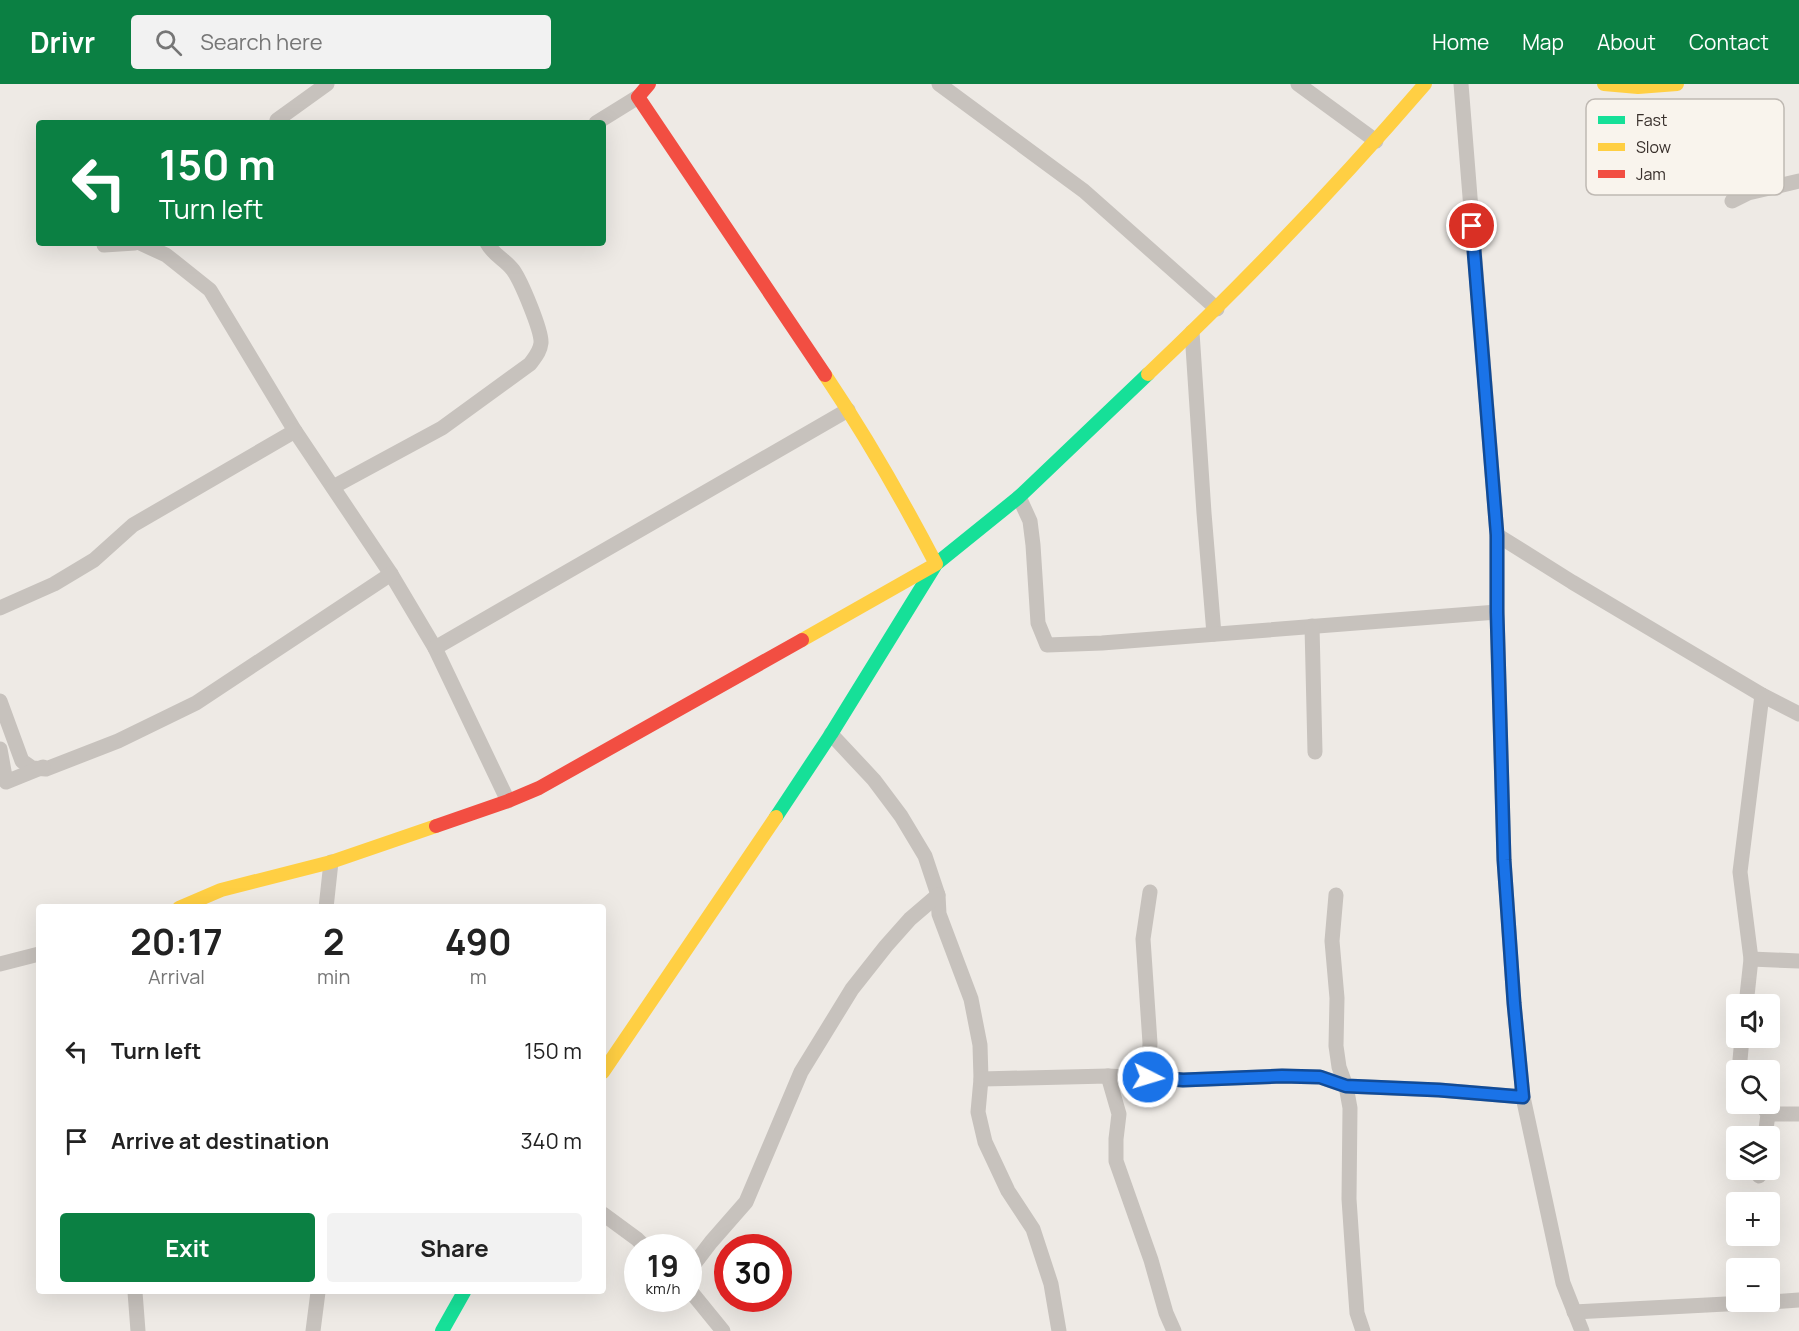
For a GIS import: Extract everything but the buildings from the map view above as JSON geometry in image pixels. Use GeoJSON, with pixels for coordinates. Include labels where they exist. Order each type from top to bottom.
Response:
{"type":"FeatureCollection","features":[{"type":"Feature","properties":{"kind":"street"},"geometry":{"type":"LineString","coordinates":[[277,120],[327,84]]}},
{"type":"Feature","properties":{"kind":"street"},"geometry":{"type":"LineString","coordinates":[[601,120],[638,97],[649,84]]}},
{"type":"Feature","properties":{"kind":"street"},"geometry":{"type":"LineString","coordinates":[[939,84],[1084,191],[1217,309]]}},
{"type":"Feature","properties":{"kind":"street"},"geometry":{"type":"LineString","coordinates":[[1298,84],[1377,141]]}},
{"type":"Feature","properties":{"kind":"street"},"geometry":{"type":"LineString","coordinates":[[188,904],[221,890],[332,862],[540,788],[936,564],[1019,497],[1217,309],[1377,141],[1425,84]]}},
{"type":"Feature","properties":{"kind":"street"},"geometry":{"type":"LineString","coordinates":[[1461,84],[1497,535],[1504,860],[1523,1097],[1563,1283],[1582,1331]]}},
{"type":"Feature","properties":{"kind":"street"},"geometry":{"type":"LineString","coordinates":[[1604,84],[1638,87],[1677,84]]}},
{"type":"Feature","properties":{"kind":"street"},"geometry":{"type":"LineString","coordinates":[[638,97],[848,410],[901,498],[936,564]]}},
{"type":"Feature","properties":{"kind":"street"},"geometry":{"type":"LineString","coordinates":[[1784,185],[1799,181]]}},
{"type":"Feature","properties":{"kind":"street"},"geometry":{"type":"LineString","coordinates":[[1732,201],[1744,195]]}},
{"type":"Feature","properties":{"kind":"street"},"geometry":{"type":"LineString","coordinates":[[146,246],[166,255],[210,290],[295,431],[392,574],[435,648],[508,801]]}},
{"type":"Feature","properties":{"kind":"street"},"geometry":{"type":"LineString","coordinates":[[333,487],[442,428],[530,364],[539,353],[542,341],[529,303],[512,269],[492,252],[489,246]]}},
{"type":"Feature","properties":{"kind":"street"},"geometry":{"type":"LineString","coordinates":[[1192,332],[1214,634]]}},
{"type":"Feature","properties":{"kind":"street"},"geometry":{"type":"LineString","coordinates":[[435,648],[848,410]]}},
{"type":"Feature","properties":{"kind":"street"},"geometry":{"type":"LineString","coordinates":[[0,608],[64,578],[94,560],[133,525],[295,431]]}},
{"type":"Feature","properties":{"kind":"street"},"geometry":{"type":"LineString","coordinates":[[1019,497],[1030,521],[1038,623],[1047,645],[1102,643],[1497,612]]}},
{"type":"Feature","properties":{"kind":"street"},"geometry":{"type":"LineString","coordinates":[[1497,535],[1762,695],[1799,714]]}},
{"type":"Feature","properties":{"kind":"street"},"geometry":{"type":"LineString","coordinates":[[606,1068],[831,734],[936,564]]}},
{"type":"Feature","properties":{"kind":"street"},"geometry":{"type":"LineString","coordinates":[[0,701],[22,761],[32,768],[46,769],[118,741],[196,703],[392,574]]}},
{"type":"Feature","properties":{"kind":"street"},"geometry":{"type":"LineString","coordinates":[[0,749],[6,782],[143,724],[269,651],[392,574]]}},
{"type":"Feature","properties":{"kind":"street"},"geometry":{"type":"LineString","coordinates":[[1312,626],[1315,752]]}},
{"type":"Feature","properties":{"kind":"street"},"geometry":{"type":"LineString","coordinates":[[1747,994],[1751,959],[1740,872],[1762,695]]}},
{"type":"Feature","properties":{"kind":"street"},"geometry":{"type":"LineString","coordinates":[[831,734],[874,780],[901,816],[925,856],[938,895],[939,914],[972,999],[980,1044],[981,1079],[978,1112],[985,1142],[1008,1191],[1034,1229],[1051,1284],[1059,1331]]}},
{"type":"Feature","properties":{"kind":"street"},"geometry":{"type":"LineString","coordinates":[[327,904],[332,862]]}},
{"type":"Feature","properties":{"kind":"street"},"geometry":{"type":"LineString","coordinates":[[1148,1077],[1150,1043],[1143,939],[1150,892]]}},
{"type":"Feature","properties":{"kind":"street"},"geometry":{"type":"LineString","coordinates":[[702,1254],[746,1203],[801,1072],[852,989],[910,919],[938,895]]}},
{"type":"Feature","properties":{"kind":"street"},"geometry":{"type":"LineString","coordinates":[[1336,895],[1332,941],[1337,998],[1336,1046],[1350,1108],[1350,1199],[1353,1258],[1357,1313],[1363,1331]]}},
{"type":"Feature","properties":{"kind":"street"},"geometry":{"type":"LineString","coordinates":[[0,964],[36,955]]}},
{"type":"Feature","properties":{"kind":"street"},"geometry":{"type":"LineString","coordinates":[[1751,959],[1799,961]]}},
{"type":"Feature","properties":{"kind":"street"},"geometry":{"type":"LineString","coordinates":[[981,1079],[1108,1076],[1183,1080],[1282,1076],[1320,1077],[1346,1086],[1523,1097]]}},
{"type":"Feature","properties":{"kind":"street"},"geometry":{"type":"LineString","coordinates":[[1108,1076],[1119,1114],[1116,1161],[1174,1331]]}},
{"type":"Feature","properties":{"kind":"street"},"geometry":{"type":"LineString","coordinates":[[1780,1111],[1799,1114]]}},
{"type":"Feature","properties":{"kind":"street"},"geometry":{"type":"LineString","coordinates":[[606,1216],[630,1234]]}},
{"type":"Feature","properties":{"kind":"street"},"geometry":{"type":"LineString","coordinates":[[135,1294],[138,1331]]}},
{"type":"Feature","properties":{"kind":"street"},"geometry":{"type":"LineString","coordinates":[[313,1331],[318,1294]]}},
{"type":"Feature","properties":{"kind":"street"},"geometry":{"type":"LineString","coordinates":[[448,1328],[463,1294]]}},
{"type":"Feature","properties":{"kind":"street"},"geometry":{"type":"LineString","coordinates":[[1780,1301],[1799,1300]]}},
{"type":"Feature","properties":{"kind":"street"},"geometry":{"type":"LineString","coordinates":[[1574,1312],[1726,1304]]}},
{"type":"Feature","properties":{"kind":"street"},"geometry":{"type":"LineString","coordinates":[[702,1305],[723,1331]]}},
{"type":"Feature","properties":{"kind":"traffic: fast"},"geometry":{"type":"LineString","coordinates":[[776,817],[831,734],[936,564],[1019,497],[1148,374]]}},
{"type":"Feature","properties":{"kind":"traffic: fast"},"geometry":{"type":"LineString","coordinates":[[442,1331],[463,1294]]}},
{"type":"Feature","properties":{"kind":"traffic: slow"},"geometry":{"type":"LineString","coordinates":[[1148,374],[1290,232],[1425,84]]}},
{"type":"Feature","properties":{"kind":"traffic: slow"},"geometry":{"type":"LineString","coordinates":[[1604,84],[1638,87],[1677,84]]}},
{"type":"Feature","properties":{"kind":"traffic: slow"},"geometry":{"type":"LineString","coordinates":[[802,640],[936,564],[883,468],[825,375]]}},
{"type":"Feature","properties":{"kind":"traffic: slow"},"geometry":{"type":"LineString","coordinates":[[606,1068],[776,817]]}},
{"type":"Feature","properties":{"kind":"traffic: slow"},"geometry":{"type":"LineString","coordinates":[[188,904],[221,890],[331,862],[436,826]]}},
{"type":"Feature","properties":{"kind":"traffic: jam"},"geometry":{"type":"LineString","coordinates":[[649,84],[638,97],[825,375]]}},
{"type":"Feature","properties":{"kind":"traffic: jam"},"geometry":{"type":"LineString","coordinates":[[436,826],[539,788],[802,640]]}},
{"type":"Feature","properties":{"kind":"route"},"geometry":{"type":"LineString","coordinates":[[1148,1077],[1161,1080],[1320,1077],[1346,1086],[1523,1097],[1504,860],[1497,535],[1472,226]]}}]}
